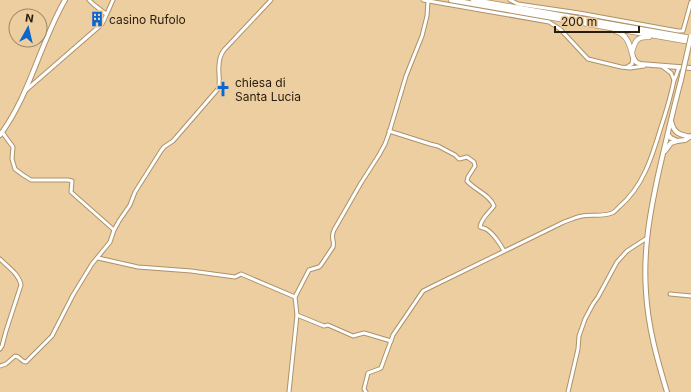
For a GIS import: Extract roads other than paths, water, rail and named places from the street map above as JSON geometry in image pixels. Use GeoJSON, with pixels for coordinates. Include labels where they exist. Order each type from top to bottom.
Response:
{"type":"FeatureCollection","features":[{"type":"Feature","properties":{"kind":"highway"},"geometry":{"type":"LineString","coordinates":[[451,0],[691,42]]}},
{"type":"Feature","properties":{"kind":"highway"},"geometry":{"type":"LineString","coordinates":[[473,0],[691,37]]}},
{"type":"Feature","properties":{"kind":"highway"},"geometry":{"type":"LineString","coordinates":[[586,23],[623,34],[628,40],[633,57]]}},
{"type":"Feature","properties":{"kind":"highway"},"geometry":{"type":"LineString","coordinates":[[632,52],[636,41],[641,37],[648,36],[669,40],[680,40]]}},
{"type":"Feature","properties":{"kind":"main road"},"geometry":{"type":"LineString","coordinates":[[1,134],[8,124],[24,92],[52,26],[65,0]]}},
{"type":"Feature","properties":{"kind":"main road"},"geometry":{"type":"LineString","coordinates":[[667,392],[656,356],[647,308],[645,269],[647,238],[652,203],[662,157],[691,37]]}},
{"type":"Feature","properties":{"kind":"main road"},"geometry":{"type":"LineString","coordinates":[[633,57],[636,62],[640,64],[691,68]]}},
{"type":"Feature","properties":{"kind":"main road"},"geometry":{"type":"LineString","coordinates":[[671,121],[676,132],[681,135],[690,136]]}},
{"type":"Feature","properties":{"kind":"main road"},"geometry":{"type":"LineString","coordinates":[[668,135],[676,132]]}},
{"type":"Feature","properties":{"kind":"main road"},"geometry":{"type":"LineString","coordinates":[[668,135],[677,141]]}},
{"type":"Feature","properties":{"kind":"main road"},"geometry":{"type":"LineString","coordinates":[[662,157],[671,143],[685,140],[690,136]]}},
{"type":"Feature","properties":{"kind":"street"},"geometry":{"type":"LineString","coordinates":[[89,0],[106,14]]}},
{"type":"Feature","properties":{"kind":"street"},"geometry":{"type":"LineString","coordinates":[[24,92],[102,24],[113,0]]}},
{"type":"Feature","properties":{"kind":"street"},"geometry":{"type":"LineString","coordinates":[[0,366],[6,364],[15,356],[23,362],[26,362],[52,336],[73,295],[92,264],[110,242],[114,230],[130,205],[135,192],[161,151],[173,141],[218,89],[220,80],[219,66],[224,50],[271,0]]}},
{"type":"Feature","properties":{"kind":"street"},"geometry":{"type":"LineString","coordinates":[[422,0],[548,22],[560,29],[588,59],[615,66],[636,67],[646,65]]}},
{"type":"Feature","properties":{"kind":"street"},"geometry":{"type":"LineString","coordinates":[[510,0],[518,4],[579,13],[678,32],[683,31],[691,2]]}},
{"type":"Feature","properties":{"kind":"street"},"geometry":{"type":"LineString","coordinates":[[289,392],[297,315],[295,297],[309,270],[319,267],[333,247],[334,243],[332,238],[334,230],[385,144],[406,76],[422,36],[427,16],[428,1]]}},
{"type":"Feature","properties":{"kind":"street"},"geometry":{"type":"LineString","coordinates":[[626,67],[632,64],[633,57]]}},
{"type":"Feature","properties":{"kind":"street"},"geometry":{"type":"LineString","coordinates":[[661,66],[669,71],[674,79]]}},
{"type":"Feature","properties":{"kind":"street"},"geometry":{"type":"LineString","coordinates":[[366,392],[364,389],[368,373],[380,368],[397,329],[423,292],[576,217],[612,213],[627,201],[635,191],[646,172],[654,152],[667,110],[674,79],[679,67]]}},
{"type":"Feature","properties":{"kind":"street"},"geometry":{"type":"LineString","coordinates":[[390,131],[438,146],[459,158],[467,157],[474,162],[475,166],[468,177],[468,181],[490,200],[494,206],[479,225],[490,233],[504,251]]}},
{"type":"Feature","properties":{"kind":"street"},"geometry":{"type":"LineString","coordinates":[[1,134],[13,147],[12,159],[15,170],[32,180],[72,181],[71,192],[114,230]]}},
{"type":"Feature","properties":{"kind":"street"},"geometry":{"type":"LineString","coordinates":[[568,392],[578,350],[579,336],[585,319],[616,262],[627,251],[647,238]]}},
{"type":"Feature","properties":{"kind":"street"},"geometry":{"type":"LineString","coordinates":[[98,258],[138,267],[235,276],[241,274],[295,297]]}},
{"type":"Feature","properties":{"kind":"street"},"geometry":{"type":"LineString","coordinates":[[0,259],[17,275],[20,279],[21,285],[0,349]]}},
{"type":"Feature","properties":{"kind":"street"},"geometry":{"type":"LineString","coordinates":[[670,294],[691,296]]}},
{"type":"Feature","properties":{"kind":"street"},"geometry":{"type":"LineString","coordinates":[[297,315],[324,326],[328,325],[353,336],[364,333],[391,340]]}},
{"type":"Feature","properties":{"kind":"place","name":"casino Rufolo"},"geometry":{"type":"Point","coordinates":[97,19]}},
{"type":"Feature","properties":{"kind":"place","name":"chiesa di Santa Lucia"},"geometry":{"type":"Point","coordinates":[223,89]}}]}
